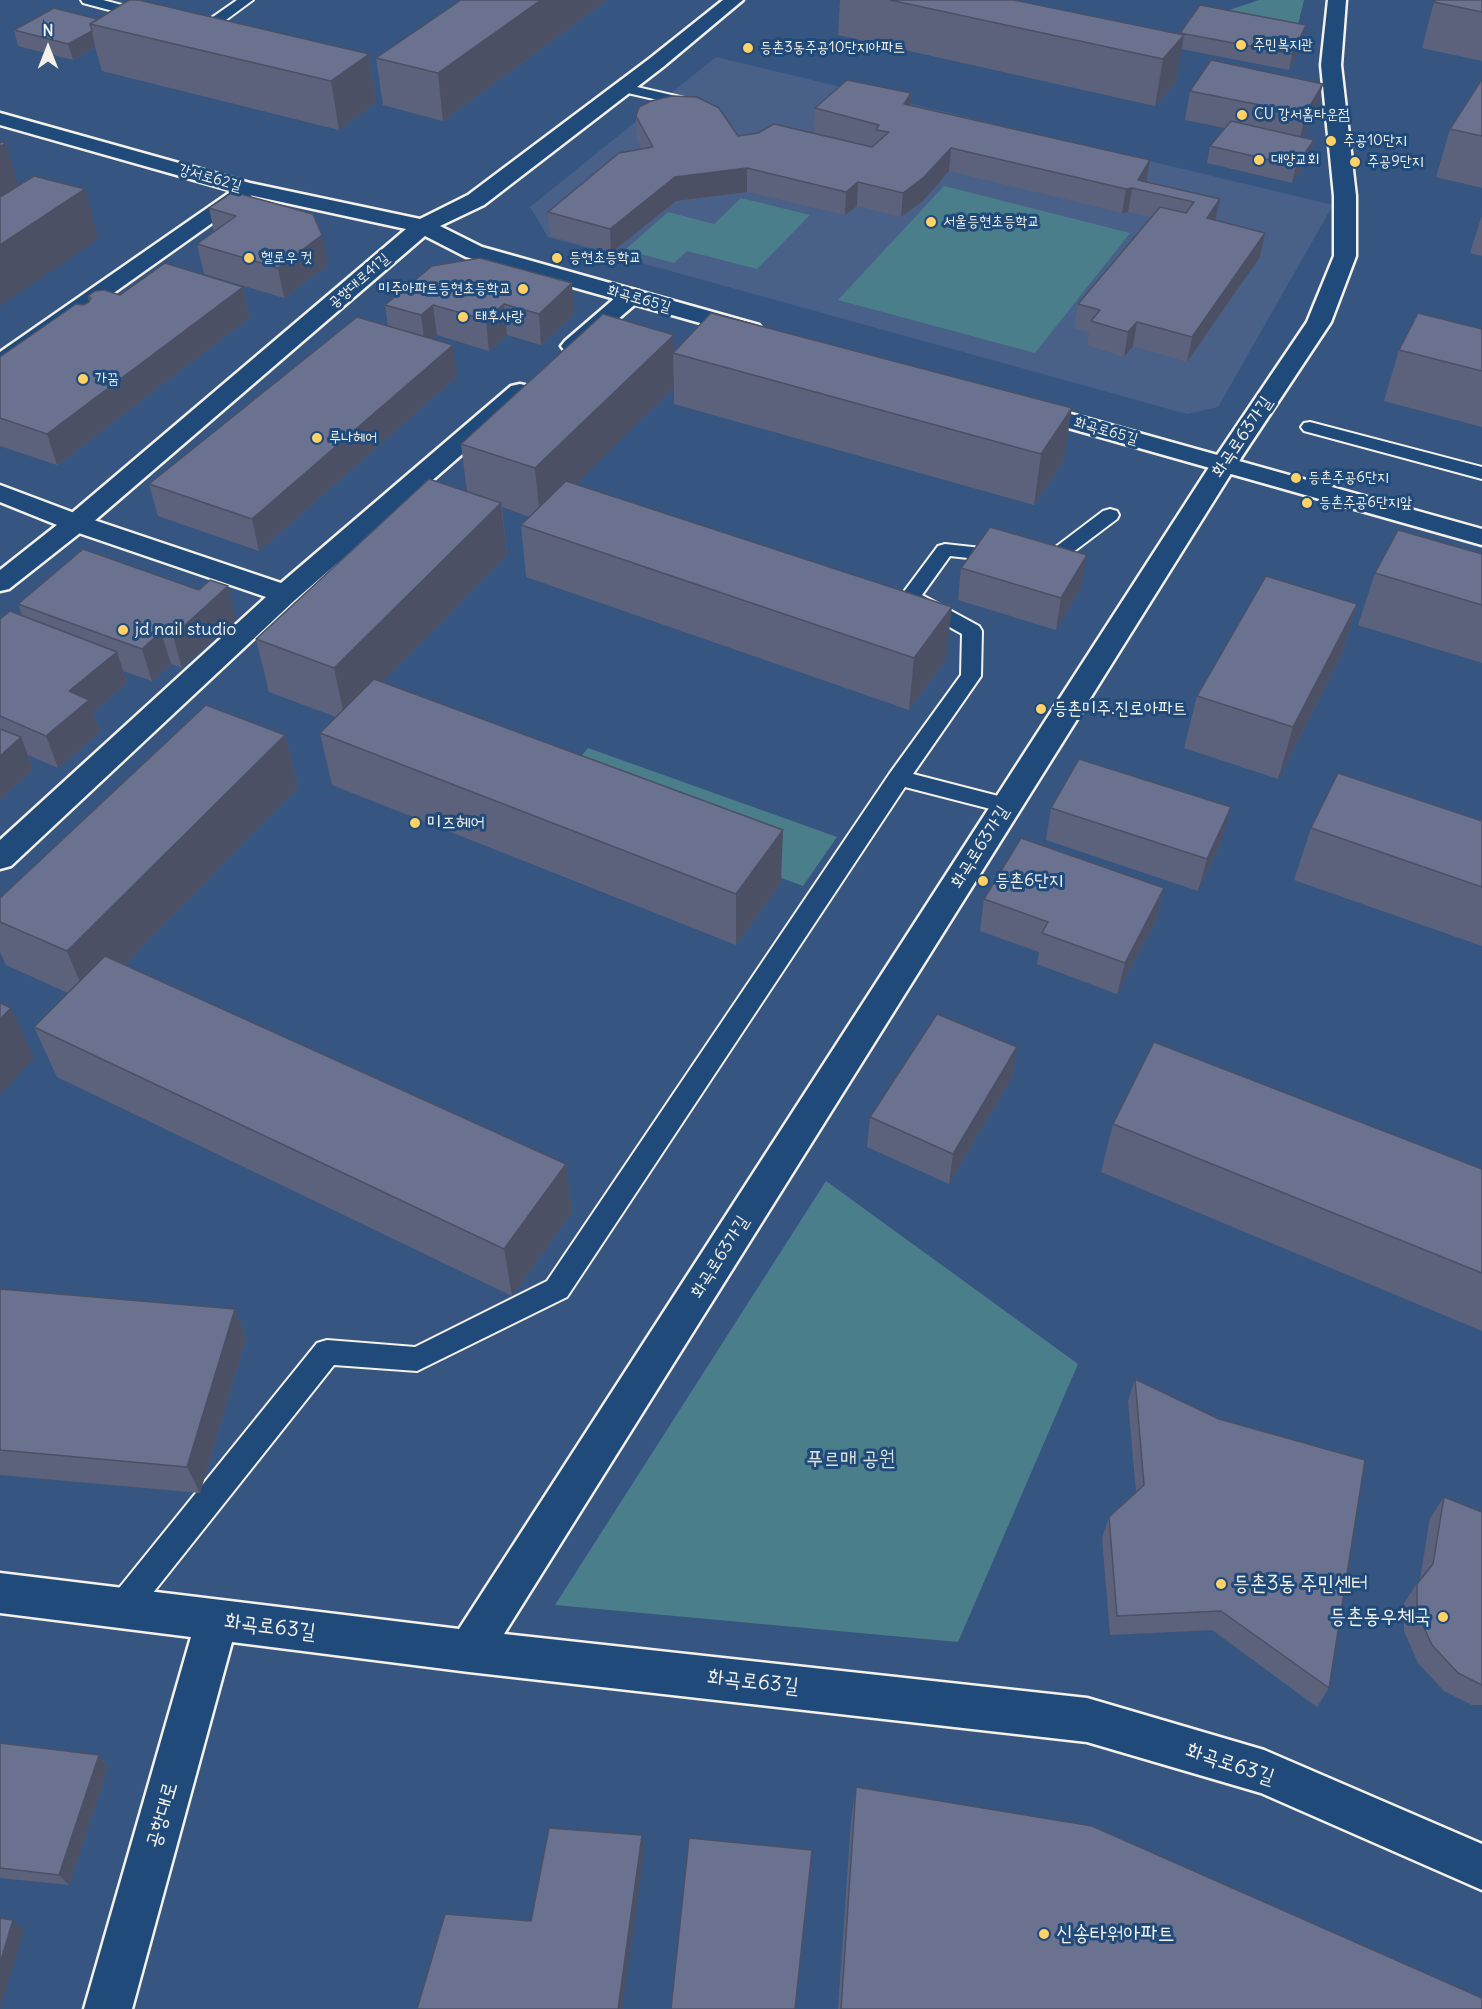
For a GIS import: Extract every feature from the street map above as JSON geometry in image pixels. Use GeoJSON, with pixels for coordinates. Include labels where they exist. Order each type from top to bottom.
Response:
{"type":"FeatureCollection","features":[{"type":"Feature","properties":{"kind":"street","name":"공항대로41길"},"geometry":{"type":"LineString","coordinates":[[0,583],[76,523],[423,226],[476,200],[624,88],[734,0]]}},
{"type":"Feature","properties":{"kind":"street","name":"화곡로63가길"},"geometry":{"type":"LineString","coordinates":[[469,1651],[1224,464],[1319,322],[1345,256],[1345,195],[1331,65],[1337,0]]}},
{"type":"Feature","properties":{"kind":"street","name":"강서로62길"},"geometry":{"type":"LineString","coordinates":[[0,118],[247,189],[423,226]]}},
{"type":"Feature","properties":{"kind":"street"},"geometry":{"type":"LineString","coordinates":[[0,363],[247,189]]}},
{"type":"Feature","properties":{"kind":"street","name":"화곡로65길"},"geometry":{"type":"LineString","coordinates":[[423,226],[474,252],[768,335]]}},
{"type":"Feature","properties":{"kind":"street"},"geometry":{"type":"LineString","coordinates":[[0,858],[285,594],[631,296]]}},
{"type":"Feature","properties":{"kind":"street","name":"화곡로65길"},"geometry":{"type":"LineString","coordinates":[[1007,403],[1482,537]]}},
{"type":"Feature","properties":{"kind":"street"},"geometry":{"type":"LineString","coordinates":[[0,493],[76,523],[285,594]]}},
{"type":"Feature","properties":{"kind":"street","name":"화곡로63길"},"geometry":{"type":"LineString","coordinates":[[0,1593],[469,1651],[1087,1720],[1264,1772],[1482,1867]]}},
{"type":"Feature","properties":{"kind":"street","name":"공항대로"},"geometry":{"type":"LineString","coordinates":[[108,2009],[217,1620]]}},
{"type":"Feature","properties":{"kind":"lane"},"geometry":{"type":"LineString","coordinates":[[88,0],[156,18]]}},
{"type":"Feature","properties":{"kind":"lane"},"geometry":{"type":"LineString","coordinates":[[179,25],[202,31],[246,0]]}},
{"type":"Feature","properties":{"kind":"lane"},"geometry":{"type":"LineString","coordinates":[[624,88],[714,109]]}},
{"type":"Feature","properties":{"kind":"lane"},"geometry":{"type":"LineString","coordinates":[[1310,427],[1482,473]]}},
{"type":"Feature","properties":{"kind":"lane"},"geometry":{"type":"LineString","coordinates":[[122,1608],[327,1352],[417,1359],[557,1289],[898,778],[971,676],[972,631],[910,597],[945,550],[1049,561],[1110,515]]}},
{"type":"Feature","properties":{"kind":"lane"},"geometry":{"type":"LineString","coordinates":[[898,778],[1006,805]]}},
{"type":"Feature","properties":{"kind":"shaded area","name":"서울등현초등학교"},"geometry":{"type":"Polygon","coordinates":[[[716,57],[1333,205],[1218,407],[1187,414],[548,237],[530,207],[716,57]]]}},
{"type":"Feature","properties":{"kind":"green space"},"geometry":{"type":"Polygon","coordinates":[[[1259,0],[1304,0],[1297,29],[1197,21],[1259,0]]]}},
{"type":"Feature","properties":{"kind":"green space"},"geometry":{"type":"Polygon","coordinates":[[[944,186],[1130,233],[1035,353],[838,300],[944,186]]]}},
{"type":"Feature","properties":{"kind":"green space"},"geometry":{"type":"Polygon","coordinates":[[[741,198],[810,215],[757,269],[687,251],[674,263],[625,250],[668,212],[714,224],[741,198]]]}},
{"type":"Feature","properties":{"kind":"green space"},"geometry":{"type":"Polygon","coordinates":[[[588,748],[837,837],[803,886],[551,793],[588,748]]]}},
{"type":"Feature","properties":{"kind":"green space","name":"푸르매 공원"},"geometry":{"type":"Polygon","coordinates":[[[826,1181],[1078,1364],[958,1642],[555,1605],[826,1181]]]}},
{"type":"Feature","properties":{"kind":"building"},"geometry":{"type":"Polygon","coordinates":[[[129,0],[139,0],[369,54],[331,81],[90,24],[129,0]]]}},
{"type":"Feature","properties":{"kind":"building"},"geometry":{"type":"Polygon","coordinates":[[[461,0],[541,0],[438,73],[376,58],[461,0]]]}},
{"type":"Feature","properties":{"kind":"building"},"geometry":{"type":"Polygon","coordinates":[[[890,0],[1014,0],[1184,35],[1163,59],[890,0]]]}},
{"type":"Feature","properties":{"kind":"building"},"geometry":{"type":"Polygon","coordinates":[[[1435,0],[1482,0],[1482,12],[1434,2],[1435,0]]]}},
{"type":"Feature","properties":{"kind":"building"},"geometry":{"type":"Polygon","coordinates":[[[1200,5],[1306,25],[1292,54],[1180,33],[1200,5]]]}},
{"type":"Feature","properties":{"kind":"building"},"geometry":{"type":"Polygon","coordinates":[[[54,8],[97,19],[90,24],[92,31],[68,44],[14,30],[54,8]]]}},
{"type":"Feature","properties":{"kind":"building"},"geometry":{"type":"Polygon","coordinates":[[[1211,60],[1323,84],[1305,114],[1190,91],[1211,60]]]}},
{"type":"Feature","properties":{"kind":"building"},"geometry":{"type":"Polygon","coordinates":[[[1482,79],[1482,136],[1450,129],[1482,79]]]}},
{"type":"Feature","properties":{"kind":"building"},"geometry":{"type":"Polygon","coordinates":[[[847,80],[911,93],[904,104],[1150,160],[1138,180],[1220,199],[1207,218],[1265,233],[1192,337],[1137,322],[1128,332],[1091,321],[1100,310],[1078,304],[1160,207],[1186,213],[1194,202],[1132,188],[1126,189],[951,148],[924,177],[903,193],[858,182],[846,192],[747,168],[675,177],[610,229],[548,212],[619,153],[653,147],[636,116],[639,107],[651,101],[672,96],[697,97],[719,108],[738,136],[758,133],[774,124],[872,147],[889,132],[876,130],[879,125],[815,108],[847,80]]]}},
{"type":"Feature","properties":{"kind":"building"},"geometry":{"type":"Polygon","coordinates":[[[1231,121],[1314,140],[1296,166],[1210,146],[1231,121]]]}},
{"type":"Feature","properties":{"kind":"building"},"geometry":{"type":"Polygon","coordinates":[[[34,176],[85,189],[0,245],[0,197],[34,176]]]}},
{"type":"Feature","properties":{"kind":"building"},"geometry":{"type":"Polygon","coordinates":[[[233,192],[313,214],[322,235],[278,268],[197,244],[236,216],[209,208],[233,192]]]}},
{"type":"Feature","properties":{"kind":"building"},"geometry":{"type":"Polygon","coordinates":[[[480,258],[572,283],[539,314],[504,304],[486,320],[433,305],[421,315],[385,305],[432,266],[480,258]]]}},
{"type":"Feature","properties":{"kind":"building"},"geometry":{"type":"Polygon","coordinates":[[[165,263],[243,287],[47,434],[0,418],[0,357],[76,304],[83,305],[89,302],[91,298],[88,296],[95,291],[104,290],[120,295],[165,263]]]}},
{"type":"Feature","properties":{"kind":"building"},"geometry":{"type":"Polygon","coordinates":[[[711,313],[1072,408],[1041,454],[673,353],[711,313]]]}},
{"type":"Feature","properties":{"kind":"building"},"geometry":{"type":"Polygon","coordinates":[[[1418,313],[1482,329],[1482,371],[1399,350],[1418,313]]]}},
{"type":"Feature","properties":{"kind":"building"},"geometry":{"type":"Polygon","coordinates":[[[603,314],[674,335],[535,468],[461,444],[603,314]]]}},
{"type":"Feature","properties":{"kind":"building"},"geometry":{"type":"Polygon","coordinates":[[[357,317],[453,345],[252,519],[149,484],[357,317]]]}},
{"type":"Feature","properties":{"kind":"building"},"geometry":{"type":"Polygon","coordinates":[[[429,479],[501,503],[334,668],[256,639],[429,479]]]}},
{"type":"Feature","properties":{"kind":"building"},"geometry":{"type":"Polygon","coordinates":[[[566,481],[952,607],[914,658],[521,525],[566,481]]]}},
{"type":"Feature","properties":{"kind":"building"},"geometry":{"type":"Polygon","coordinates":[[[990,527],[1087,555],[1061,598],[961,568],[990,527]]]}},
{"type":"Feature","properties":{"kind":"building"},"geometry":{"type":"Polygon","coordinates":[[[1398,530],[1482,554],[1482,605],[1375,573],[1398,530]]]}},
{"type":"Feature","properties":{"kind":"building"},"geometry":{"type":"Polygon","coordinates":[[[83,549],[199,590],[210,580],[228,586],[173,636],[161,632],[142,649],[18,604],[83,549]]]}},
{"type":"Feature","properties":{"kind":"building"},"geometry":{"type":"Polygon","coordinates":[[[1266,576],[1357,604],[1293,727],[1197,696],[1266,576]]]}},
{"type":"Feature","properties":{"kind":"building"},"geometry":{"type":"Polygon","coordinates":[[[10,611],[117,652],[69,691],[89,700],[46,736],[0,716],[0,619],[10,611]]]}},
{"type":"Feature","properties":{"kind":"building"},"geometry":{"type":"Polygon","coordinates":[[[374,679],[783,830],[736,894],[320,733],[374,679]]]}},
{"type":"Feature","properties":{"kind":"building"},"geometry":{"type":"Polygon","coordinates":[[[206,705],[285,735],[67,951],[0,922],[0,898],[206,705]]]}},
{"type":"Feature","properties":{"kind":"building"},"geometry":{"type":"Polygon","coordinates":[[[0,729],[21,737],[0,756],[0,729]]]}},
{"type":"Feature","properties":{"kind":"building"},"geometry":{"type":"Polygon","coordinates":[[[1079,759],[1231,807],[1207,859],[1051,808],[1079,759]]]}},
{"type":"Feature","properties":{"kind":"building"},"geometry":{"type":"Polygon","coordinates":[[[1338,773],[1482,821],[1482,887],[1311,828],[1338,773]]]}},
{"type":"Feature","properties":{"kind":"building"},"geometry":{"type":"Polygon","coordinates":[[[1021,838],[1164,888],[1125,963],[1042,933],[1048,922],[984,899],[1021,838]]]}},
{"type":"Feature","properties":{"kind":"building"},"geometry":{"type":"Polygon","coordinates":[[[105,956],[566,1164],[504,1249],[34,1027],[105,956]]]}},
{"type":"Feature","properties":{"kind":"building"},"geometry":{"type":"Polygon","coordinates":[[[0,1003],[11,1008],[0,1019],[0,1003]]]}},
{"type":"Feature","properties":{"kind":"building"},"geometry":{"type":"Polygon","coordinates":[[[937,1014],[1017,1047],[953,1154],[870,1117],[937,1014]]]}},
{"type":"Feature","properties":{"kind":"building"},"geometry":{"type":"Polygon","coordinates":[[[1154,1042],[1482,1169],[1482,1273],[1113,1124],[1154,1042]]]}},
{"type":"Feature","properties":{"kind":"building"},"geometry":{"type":"Polygon","coordinates":[[[0,1289],[235,1309],[187,1467],[0,1450],[0,1289]]]}},
{"type":"Feature","properties":{"kind":"building","name":"등촌3동 주민센터"},"geometry":{"type":"Polygon","coordinates":[[[1135,1379],[1219,1419],[1365,1460],[1329,1688],[1221,1611],[1117,1616],[1109,1517],[1144,1485],[1135,1379]]]}},
{"type":"Feature","properties":{"kind":"building","name":"등촌동우체국"},"geometry":{"type":"Polygon","coordinates":[[[1444,1497],[1482,1512],[1482,1685],[1458,1673],[1432,1645],[1417,1612],[1417,1584],[1433,1564],[1444,1497]]]}},
{"type":"Feature","properties":{"kind":"building"},"geometry":{"type":"Polygon","coordinates":[[[0,1743],[99,1755],[59,1875],[0,1868],[0,1743]]]}},
{"type":"Feature","properties":{"kind":"building","name":"신송타워아파트"},"geometry":{"type":"Polygon","coordinates":[[[856,1787],[1092,1826],[1482,1998],[1482,2009],[841,2009],[856,1787]]]}},
{"type":"Feature","properties":{"kind":"building"},"geometry":{"type":"Polygon","coordinates":[[[549,1828],[642,1835],[618,2009],[417,2009],[445,1914],[531,1921],[549,1828]]]}},
{"type":"Feature","properties":{"kind":"building"},"geometry":{"type":"Polygon","coordinates":[[[689,1838],[812,1850],[795,2009],[671,2009],[689,1838]]]}},
{"type":"Feature","properties":{"kind":"building"},"geometry":{"type":"Polygon","coordinates":[[[0,1918],[13,1920],[0,1963],[0,1918]]]}},
{"type":"Feature","properties":{"kind":"place","name":"주민복지관"},"geometry":{"type":"Point","coordinates":[1241,45]}},
{"type":"Feature","properties":{"kind":"place","name":"등촌3동주공10단지아파트"},"geometry":{"type":"Point","coordinates":[748,48]}},
{"type":"Feature","properties":{"kind":"place","name":"CU 강서홈타운점"},"geometry":{"type":"Point","coordinates":[1242,115]}},
{"type":"Feature","properties":{"kind":"place","name":"주공10단지"},"geometry":{"type":"Point","coordinates":[1331,141]}},
{"type":"Feature","properties":{"kind":"place","name":"대양교회"},"geometry":{"type":"Point","coordinates":[1259,160]}},
{"type":"Feature","properties":{"kind":"place","name":"주공9단지"},"geometry":{"type":"Point","coordinates":[1355,162]}},
{"type":"Feature","properties":{"kind":"place","name":"서울등현초등학교"},"geometry":{"type":"Point","coordinates":[931,222]}},
{"type":"Feature","properties":{"kind":"place","name":"헬로우 컷"},"geometry":{"type":"Point","coordinates":[249,258]}},
{"type":"Feature","properties":{"kind":"place","name":"등현초등학교"},"geometry":{"type":"Point","coordinates":[557,258]}},
{"type":"Feature","properties":{"kind":"place","name":"미주아파트등현초등학교"},"geometry":{"type":"Point","coordinates":[523,289]}},
{"type":"Feature","properties":{"kind":"place","name":"태후사랑"},"geometry":{"type":"Point","coordinates":[463,317]}},
{"type":"Feature","properties":{"kind":"place","name":"가꿈"},"geometry":{"type":"Point","coordinates":[83,379]}},
{"type":"Feature","properties":{"kind":"place","name":"루나헤어"},"geometry":{"type":"Point","coordinates":[317,438]}},
{"type":"Feature","properties":{"kind":"place","name":"등촌주공6단지"},"geometry":{"type":"Point","coordinates":[1296,478]}},
{"type":"Feature","properties":{"kind":"place","name":"등촌주공6단지앞"},"geometry":{"type":"Point","coordinates":[1307,503]}},
{"type":"Feature","properties":{"kind":"place","name":"jd nail studio"},"geometry":{"type":"Point","coordinates":[123,630]}},
{"type":"Feature","properties":{"kind":"place","name":"등촌미주.진로아파트"},"geometry":{"type":"Point","coordinates":[1041,709]}},
{"type":"Feature","properties":{"kind":"place","name":"미즈헤어"},"geometry":{"type":"Point","coordinates":[415,823]}},
{"type":"Feature","properties":{"kind":"place","name":"등촌6단지"},"geometry":{"type":"Point","coordinates":[983,881]}},
{"type":"Feature","properties":{"kind":"place","name":"등촌3동 주민센터"},"geometry":{"type":"Point","coordinates":[1221,1584]}},
{"type":"Feature","properties":{"kind":"place","name":"등촌동우체국"},"geometry":{"type":"Point","coordinates":[1443,1617]}},
{"type":"Feature","properties":{"kind":"place","name":"신송타워아파트"},"geometry":{"type":"Point","coordinates":[1044,1934]}}]}
